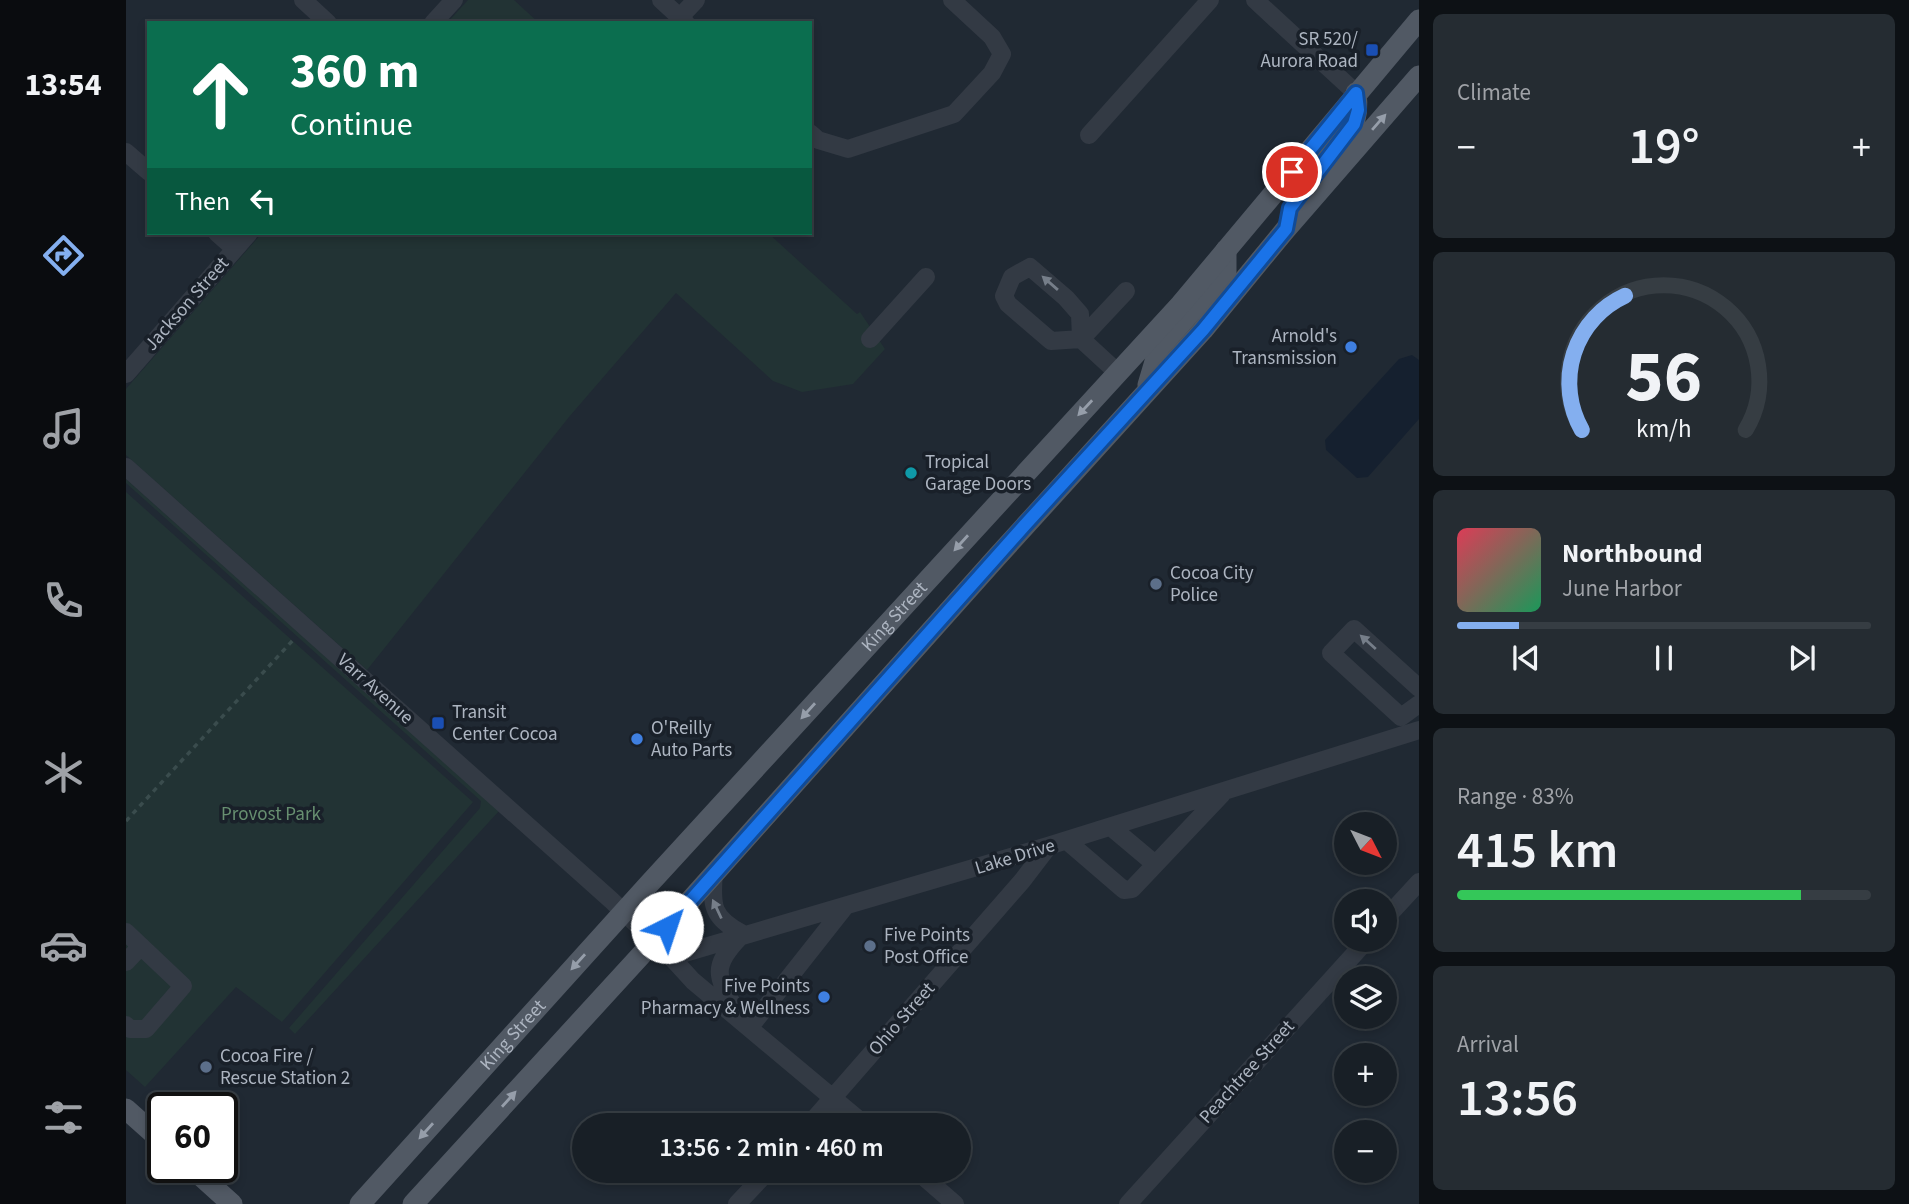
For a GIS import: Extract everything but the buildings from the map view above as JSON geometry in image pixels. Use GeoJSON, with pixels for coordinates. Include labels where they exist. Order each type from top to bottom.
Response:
{"type":"FeatureCollection","features":[{"type":"Feature","properties":{"kind":"main road","name":"King Street"},"geometry":{"type":"LineString","coordinates":[[360,1204],[1181,304],[1419,20]]}},
{"type":"Feature","properties":{"kind":"main road","name":"King Street"},"geometry":{"type":"LineString","coordinates":[[413,1204],[654,941],[1203,330],[1286,229],[1419,76]]}},
{"type":"Feature","properties":{"kind":"main road"},"geometry":{"type":"LineString","coordinates":[[1286,229],[1290,208],[1354,124],[1358,110],[1356,93]]}},
{"type":"Feature","properties":{"kind":"main road"},"geometry":{"type":"LineString","coordinates":[[1145,392],[1159,348],[1226,273],[1226,250]]}},
{"type":"Feature","properties":{"kind":"main road"},"geometry":{"type":"LineString","coordinates":[[127,1113],[147,1129]]}},
{"type":"Feature","properties":{"kind":"main road"},"geometry":{"type":"LineString","coordinates":[[209,1183],[232,1204]]}},
{"type":"Feature","properties":{"kind":"street"},"geometry":{"type":"LineString","coordinates":[[303,0],[326,21]]}},
{"type":"Feature","properties":{"kind":"street"},"geometry":{"type":"LineString","coordinates":[[435,21],[454,0]]}},
{"type":"Feature","properties":{"kind":"street"},"geometry":{"type":"LineString","coordinates":[[661,0],[683,20],[696,0]]}},
{"type":"Feature","properties":{"kind":"street"},"geometry":{"type":"LineString","coordinates":[[812,135],[818,140],[848,149],[954,114],[992,73],[1002,54],[992,37],[952,0]]}},
{"type":"Feature","properties":{"kind":"street"},"geometry":{"type":"LineString","coordinates":[[1088,135],[1210,0]]}},
{"type":"Feature","properties":{"kind":"street"},"geometry":{"type":"LineString","coordinates":[[1255,0],[1356,93]]}},
{"type":"Feature","properties":{"kind":"street"},"geometry":{"type":"LineString","coordinates":[[126,152],[147,170]]}},
{"type":"Feature","properties":{"kind":"street"},"geometry":{"type":"LineString","coordinates":[[219,235],[235,248]]}},
{"type":"Feature","properties":{"kind":"street","name":"Jackson Street"},"geometry":{"type":"LineString","coordinates":[[126,374],[247,235]]}},
{"type":"Feature","properties":{"kind":"street"},"geometry":{"type":"LineString","coordinates":[[1118,373],[1081,339],[1080,314],[1030,267],[1012,277],[1004,296],[1008,304],[1051,341],[1081,339],[1126,291]]}},
{"type":"Feature","properties":{"kind":"street"},"geometry":{"type":"LineString","coordinates":[[870,339],[926,277]]}},
{"type":"Feature","properties":{"kind":"street","name":"Varr Avenue"},"geometry":{"type":"LineString","coordinates":[[126,467],[624,912]]}},
{"type":"Feature","properties":{"kind":"street"},"geometry":{"type":"LineString","coordinates":[[1417,709],[1401,717],[1331,653],[1354,629],[1419,688]]}},
{"type":"Feature","properties":{"kind":"street","name":"Lake Drive"},"geometry":{"type":"LineString","coordinates":[[671,957],[1067,841],[1419,730]]}},
{"type":"Feature","properties":{"kind":"street"},"geometry":{"type":"LineString","coordinates":[[1067,841],[1124,890],[1132,889],[1224,792]]}},
{"type":"Feature","properties":{"kind":"street"},"geometry":{"type":"LineString","coordinates":[[1111,827],[1155,864]]}},
{"type":"Feature","properties":{"kind":"street","name":"Ohio Street"},"geometry":{"type":"LineString","coordinates":[[820,1113],[1022,881],[1048,846]]}},
{"type":"Feature","properties":{"kind":"street"},"geometry":{"type":"LineString","coordinates":[[714,873],[712,899],[715,911],[723,921],[743,934],[726,951],[718,968],[719,981],[746,1024]]}},
{"type":"Feature","properties":{"kind":"street"},"geometry":{"type":"LineString","coordinates":[[1397,906],[1419,882]]}},
{"type":"Feature","properties":{"kind":"street"},"geometry":{"type":"LineString","coordinates":[[746,1024],[844,908]]}},
{"type":"Feature","properties":{"kind":"street"},"geometry":{"type":"LineString","coordinates":[[624,912],[681,970],[851,1113]]}},
{"type":"Feature","properties":{"kind":"street"},"geometry":{"type":"LineString","coordinates":[[126,932],[183,986],[146,1029],[130,1029],[126,1025]]}},
{"type":"Feature","properties":{"kind":"street"},"geometry":{"type":"LineString","coordinates":[[126,962],[141,946]]}},
{"type":"Feature","properties":{"kind":"street","name":"Peachtree Street"},"geometry":{"type":"LineString","coordinates":[[1128,1204],[1356,952]]}},
{"type":"Feature","properties":{"kind":"street"},"geometry":{"type":"LineString","coordinates":[[737,1204],[757,1183]]}},
{"type":"Feature","properties":{"kind":"street"},"geometry":{"type":"LineString","coordinates":[[931,1183],[955,1204]]}},
{"type":"Feature","properties":{"kind":"path"},"geometry":{"type":"LineString","coordinates":[[126,821],[296,637]]}},
{"type":"Feature","properties":{"kind":"green space"},"geometry":{"type":"Polygon","coordinates":[[[468,0],[514,0],[537,21],[449,21],[468,0]]]}},
{"type":"Feature","properties":{"kind":"green space"},"geometry":{"type":"Polygon","coordinates":[[[260,235],[770,235],[857,314],[860,312],[885,349],[853,384],[802,392],[773,381],[676,293],[569,417],[367,670],[126,455],[126,389],[260,235]]]}},
{"type":"Feature","properties":{"kind":"green space"},"geometry":{"type":"Polygon","coordinates":[[[126,479],[499,811],[295,1034],[289,1028],[480,808],[481,801],[126,483],[126,479]]]}},
{"type":"Feature","properties":{"kind":"green space","name":"Provost Park"},"geometry":{"type":"Polygon","coordinates":[[[126,492],[473,802],[282,1022],[236,987],[145,1087],[126,1070],[126,492]]]}},
{"type":"Feature","properties":{"kind":"water"},"geometry":{"type":"Polygon","coordinates":[[[1412,355],[1419,360],[1419,419],[1368,477],[1357,478],[1326,450],[1325,440],[1399,359],[1412,355]]]}},
{"type":"Feature","properties":{"kind":"place","name":"SR 520/ Aurora Road"},"geometry":{"type":"Point","coordinates":[1372,50]}},
{"type":"Feature","properties":{"kind":"place","name":"Arnold's Transmission"},"geometry":{"type":"Point","coordinates":[1351,347]}},
{"type":"Feature","properties":{"kind":"place","name":"Tropical Garage Doors"},"geometry":{"type":"Point","coordinates":[911,473]}},
{"type":"Feature","properties":{"kind":"place","name":"Cocoa City Police"},"geometry":{"type":"Point","coordinates":[1156,584]}},
{"type":"Feature","properties":{"kind":"place","name":"Transit Center Cocoa"},"geometry":{"type":"Point","coordinates":[438,723]}},
{"type":"Feature","properties":{"kind":"place","name":"O'Reilly Auto Parts"},"geometry":{"type":"Point","coordinates":[637,739]}},
{"type":"Feature","properties":{"kind":"place","name":"Five Points Post Office"},"geometry":{"type":"Point","coordinates":[870,946]}},
{"type":"Feature","properties":{"kind":"place","name":"Five Points Pharmacy & Wellness"},"geometry":{"type":"Point","coordinates":[824,997]}},
{"type":"Feature","properties":{"kind":"place","name":"Cocoa Fire / Rescue Station 2"},"geometry":{"type":"Point","coordinates":[206,1067]}},
{"type":"Feature","properties":{"kind":"route"},"geometry":{"type":"LineString","coordinates":[[667,927],[1024,526],[1203,330],[1286,229],[1290,208],[1354,124],[1358,110],[1356,93],[1292,172]]}}]}
